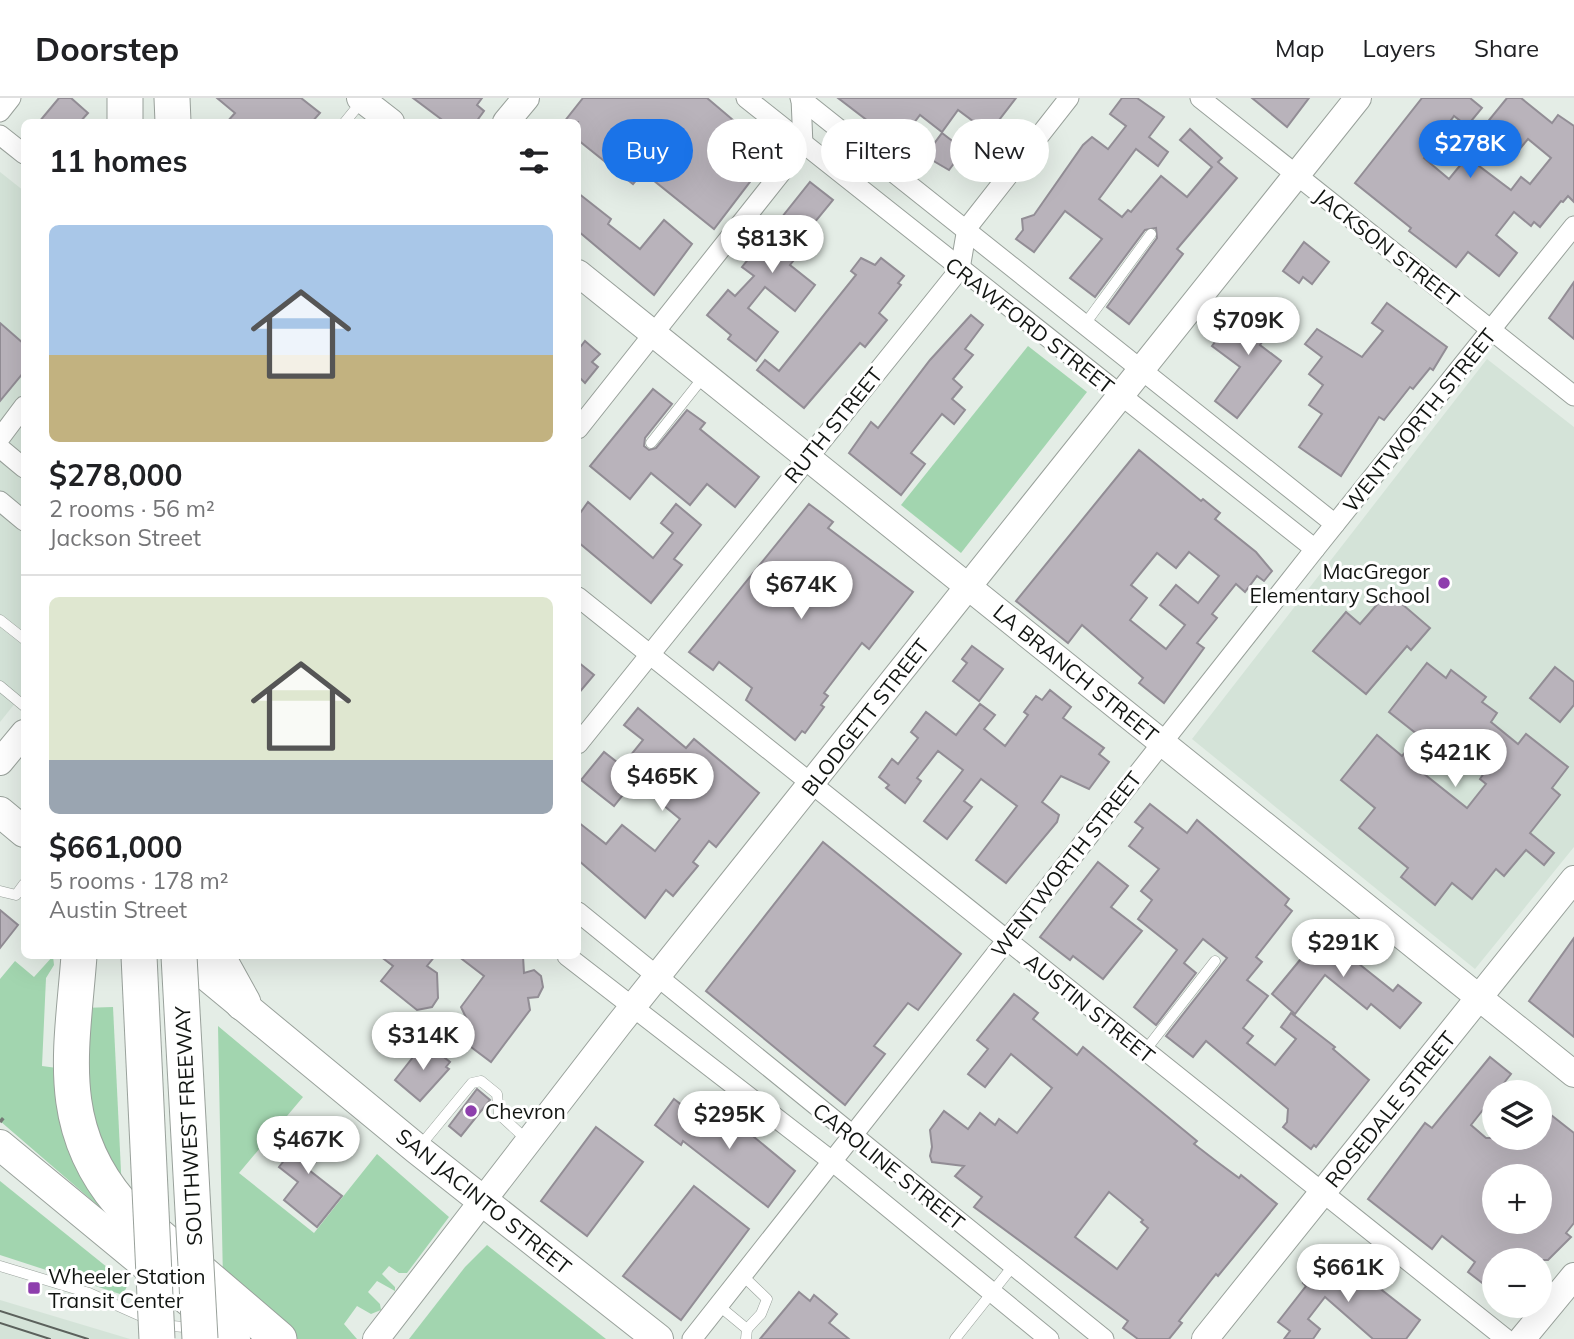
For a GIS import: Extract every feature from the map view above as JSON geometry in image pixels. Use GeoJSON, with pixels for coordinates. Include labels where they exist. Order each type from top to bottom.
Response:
{"type":"FeatureCollection","features":[{"type":"Feature","properties":{"kind":"highway"},"geometry":{"type":"LineString","coordinates":[[125,98],[125,119]]}},
{"type":"Feature","properties":{"kind":"highway"},"geometry":{"type":"LineString","coordinates":[[166,98],[166,119]]}},
{"type":"Feature","properties":{"kind":"highway"},"geometry":{"type":"LineString","coordinates":[[172,98],[173,119]]}},
{"type":"Feature","properties":{"kind":"highway"},"geometry":{"type":"LineString","coordinates":[[79,959],[71,1096],[76,1125],[99,1179],[120,1203],[279,1339]]}},
{"type":"Feature","properties":{"kind":"highway","name":"SOUTHWEST FREEWAY"},"geometry":{"type":"LineString","coordinates":[[139,959],[157,1339]]}},
{"type":"Feature","properties":{"kind":"highway","name":"SOUTHWEST FREEWAY"},"geometry":{"type":"LineString","coordinates":[[181,959],[217,1334]]}},
{"type":"Feature","properties":{"kind":"highway"},"geometry":{"type":"LineString","coordinates":[[220,959],[243,1003]]}},
{"type":"Feature","properties":{"kind":"main road"},"geometry":{"type":"LineString","coordinates":[[0,812],[21,830]]}},
{"type":"Feature","properties":{"kind":"main road","name":"SAN JACINTO STREET"},"geometry":{"type":"LineString","coordinates":[[185,959],[243,1003],[417,1149],[658,1339]]}},
{"type":"Feature","properties":{"kind":"main road"},"geometry":{"type":"LineString","coordinates":[[0,1145],[217,1334]]}},
{"type":"Feature","properties":{"kind":"street"},"geometry":{"type":"LineString","coordinates":[[0,112],[11,98]]}},
{"type":"Feature","properties":{"kind":"street"},"geometry":{"type":"LineString","coordinates":[[508,119],[526,98]]}},
{"type":"Feature","properties":{"kind":"street","name":"CRAWFORD STREET"},"geometry":{"type":"LineString","coordinates":[[746,98],[771,119]]}},
{"type":"Feature","properties":{"kind":"street"},"geometry":{"type":"LineString","coordinates":[[801,98],[802,119]]}},
{"type":"Feature","properties":{"kind":"street","name":"CRAWFORD STREET"},"geometry":{"type":"LineString","coordinates":[[801,98],[1335,524]]}},
{"type":"Feature","properties":{"kind":"street","name":"RUTH STREET"},"geometry":{"type":"LineString","coordinates":[[581,740],[960,269],[967,228],[1069,98]]}},
{"type":"Feature","properties":{"kind":"street","name":"JACKSON STREET"},"geometry":{"type":"LineString","coordinates":[[1200,98],[1574,396]]}},
{"type":"Feature","properties":{"kind":"street","name":"BLODGETT STREET"},"geometry":{"type":"LineString","coordinates":[[376,1339],[527,1140],[1358,98]]}},
{"type":"Feature","properties":{"kind":"street"},"geometry":{"type":"LineString","coordinates":[[361,99],[387,119]]}},
{"type":"Feature","properties":{"kind":"street"},"geometry":{"type":"LineString","coordinates":[[0,135],[21,152]]}},
{"type":"Feature","properties":{"kind":"street","name":"CRAWFORD STREET"},"geometry":{"type":"LineString","coordinates":[[807,148],[1315,550]]}},
{"type":"Feature","properties":{"kind":"street"},"geometry":{"type":"LineString","coordinates":[[581,425],[773,182]]}},
{"type":"Feature","properties":{"kind":"street","name":"WENTWORTH STREET"},"geometry":{"type":"LineString","coordinates":[[692,1339],[1335,524],[1574,226]]}},
{"type":"Feature","properties":{"kind":"street","name":"LA BRANCH STREET"},"geometry":{"type":"LineString","coordinates":[[581,275],[1574,1074]]}},
{"type":"Feature","properties":{"kind":"street"},"geometry":{"type":"LineString","coordinates":[[0,438],[21,410]]}},
{"type":"Feature","properties":{"kind":"street"},"geometry":{"type":"LineString","coordinates":[[0,449],[21,466]]}},
{"type":"Feature","properties":{"kind":"street"},"geometry":{"type":"LineString","coordinates":[[0,500],[21,518]]}},
{"type":"Feature","properties":{"kind":"street","name":"AUSTIN STREET"},"geometry":{"type":"LineString","coordinates":[[581,600],[648,656],[1506,1339]]}},
{"type":"Feature","properties":{"kind":"street"},"geometry":{"type":"LineString","coordinates":[[0,762],[21,737]]}},
{"type":"Feature","properties":{"kind":"street","name":"ROSEDALE STREET"},"geometry":{"type":"LineString","coordinates":[[1205,1339],[1574,878]]}},
{"type":"Feature","properties":{"kind":"street","name":"CAROLINE STREET"},"geometry":{"type":"LineString","coordinates":[[581,914],[1104,1339]]}},
{"type":"Feature","properties":{"kind":"street","name":"CAROLINE STREET"},"geometry":{"type":"LineString","coordinates":[[571,959],[833,1162],[1049,1339]]}},
{"type":"Feature","properties":{"kind":"street"},"geometry":{"type":"LineString","coordinates":[[1522,1339],[1574,1276]]}},
{"type":"Feature","properties":{"kind":"lane"},"geometry":{"type":"LineString","coordinates":[[347,119],[361,99]]}},
{"type":"Feature","properties":{"kind":"lane"},"geometry":{"type":"LineString","coordinates":[[1085,324],[1151,234]]}},
{"type":"Feature","properties":{"kind":"lane"},"geometry":{"type":"LineString","coordinates":[[651,443],[705,375]]}},
{"type":"Feature","properties":{"kind":"lane"},"geometry":{"type":"LineString","coordinates":[[0,620],[21,637]]}},
{"type":"Feature","properties":{"kind":"lane"},"geometry":{"type":"LineString","coordinates":[[0,686],[21,704]]}},
{"type":"Feature","properties":{"kind":"lane"},"geometry":{"type":"LineString","coordinates":[[0,891],[16,895],[21,888]]}},
{"type":"Feature","properties":{"kind":"lane"},"geometry":{"type":"LineString","coordinates":[[1144,1052],[1215,961]]}},
{"type":"Feature","properties":{"kind":"lane"},"geometry":{"type":"LineString","coordinates":[[417,1149],[472,1083],[481,1082],[497,1094],[499,1114],[527,1140]]}},
{"type":"Feature","properties":{"kind":"lane"},"geometry":{"type":"LineString","coordinates":[[0,1266],[89,1293],[161,1325],[217,1334]]}},
{"type":"Feature","properties":{"kind":"lane"},"geometry":{"type":"LineString","coordinates":[[956,1339],[1013,1266]]}},
{"type":"Feature","properties":{"kind":"lane"},"geometry":{"type":"LineString","coordinates":[[718,1305],[747,1334],[761,1314],[767,1299],[741,1275]]}},
{"type":"Feature","properties":{"kind":"path"},"geometry":{"type":"LineString","coordinates":[[0,1122],[6,1115]]}},
{"type":"Feature","properties":{"kind":"shaded area"},"geometry":{"type":"Polygon","coordinates":[[[0,172],[21,189],[21,696],[0,722],[0,172]]]}},
{"type":"Feature","properties":{"kind":"shaded area","name":"MacGregor Elementary School"},"geometry":{"type":"Polygon","coordinates":[[[1487,359],[1574,427],[1574,847],[1475,969],[1192,739],[1487,359]]]}},
{"type":"Feature","properties":{"kind":"shaded area"},"geometry":{"type":"Polygon","coordinates":[[[0,1300],[130,1339],[0,1339],[0,1300]]]}},
{"type":"Feature","properties":{"kind":"green space"},"geometry":{"type":"Polygon","coordinates":[[[1028,346],[1087,392],[961,553],[901,505],[1028,346]]]}},
{"type":"Feature","properties":{"kind":"green space"},"geometry":{"type":"Polygon","coordinates":[[[53,959],[54,965],[46,978],[42,1066],[57,1068],[124,1228],[0,1121],[0,979],[15,961],[34,977],[53,959]]]}},
{"type":"Feature","properties":{"kind":"green space"},"geometry":{"type":"Polygon","coordinates":[[[113,1007],[122,1192],[82,1123],[82,1008],[113,1007]]]}},
{"type":"Feature","properties":{"kind":"green space"},"geometry":{"type":"Polygon","coordinates":[[[218,1026],[303,1097],[239,1173],[314,1233],[377,1154],[449,1217],[407,1273],[399,1273],[389,1266],[382,1274],[395,1287],[395,1291],[377,1281],[368,1292],[380,1304],[381,1310],[371,1314],[357,1306],[344,1324],[357,1339],[296,1339],[223,1281],[218,1026]]]}},
{"type":"Feature","properties":{"kind":"green space"},"geometry":{"type":"Polygon","coordinates":[[[0,1181],[128,1284],[123,1295],[0,1255],[0,1181]]]}},
{"type":"Feature","properties":{"kind":"green space"},"geometry":{"type":"Polygon","coordinates":[[[487,1245],[606,1339],[409,1339],[465,1267],[487,1245]]]}},
{"type":"Feature","properties":{"kind":"building"},"geometry":{"type":"Polygon","coordinates":[[[59,98],[71,98],[88,113],[83,119],[42,119],[59,98]]]}},
{"type":"Feature","properties":{"kind":"building"},"geometry":{"type":"Polygon","coordinates":[[[217,98],[301,98],[320,113],[315,119],[230,119],[235,113],[217,98]]]}},
{"type":"Feature","properties":{"kind":"building"},"geometry":{"type":"Polygon","coordinates":[[[413,98],[482,98],[477,105],[484,111],[478,119],[441,119],[413,98]]]}},
{"type":"Feature","properties":{"kind":"building"},"geometry":{"type":"Polygon","coordinates":[[[583,98],[707,98],[732,119],[707,119],[707,182],[750,182],[714,229],[655,182],[693,182],[693,119],[602,119],[602,159],[581,142],[581,119],[566,119],[583,98]]]}},
{"type":"Feature","properties":{"kind":"building"},"geometry":{"type":"Polygon","coordinates":[[[838,98],[1016,98],[1000,119],[970,119],[958,110],[942,132],[936,127],[936,119],[925,119],[920,115],[917,119],[865,119],[838,98]]]}},
{"type":"Feature","properties":{"kind":"building"},"geometry":{"type":"Polygon","coordinates":[[[1122,98],[1137,98],[1164,117],[1149,137],[1168,152],[1158,166],[1136,149],[1099,199],[1122,217],[1128,210],[1131,212],[1161,176],[1187,197],[1212,167],[1180,140],[1190,129],[1222,158],[1218,162],[1237,178],[1177,249],[1183,254],[1129,324],[1107,307],[1157,238],[1156,228],[1145,230],[1095,297],[1070,278],[1102,239],[1065,211],[1034,252],[1016,239],[1023,230],[1022,219],[1034,215],[1083,145],[1092,137],[1108,149],[1126,126],[1110,114],[1122,98]]]}},
{"type":"Feature","properties":{"kind":"building"},"geometry":{"type":"Polygon","coordinates":[[[1252,98],[1309,98],[1287,127],[1252,98]]]}},
{"type":"Feature","properties":{"kind":"building"},"geometry":{"type":"Polygon","coordinates":[[[1422,98],[1470,98],[1482,108],[1467,126],[1454,116],[1424,158],[1449,179],[1467,157],[1511,190],[1521,177],[1530,184],[1551,158],[1528,139],[1518,151],[1485,125],[1507,98],[1521,98],[1552,123],[1558,115],[1574,126],[1574,202],[1568,196],[1561,201],[1540,227],[1534,222],[1531,226],[1514,212],[1496,235],[1517,253],[1499,276],[1468,252],[1456,267],[1409,231],[1411,228],[1355,183],[1422,98]]]}},
{"type":"Feature","properties":{"kind":"building"},"geometry":{"type":"Polygon","coordinates":[[[942,133],[950,139],[949,170],[936,162],[936,141],[942,133]]]}},
{"type":"Feature","properties":{"kind":"building"},"geometry":{"type":"Polygon","coordinates":[[[810,182],[833,200],[800,240],[806,245],[790,265],[815,285],[795,311],[765,287],[748,308],[778,332],[756,361],[728,339],[731,335],[707,315],[728,290],[735,296],[754,276],[742,267],[810,182]]]}},
{"type":"Feature","properties":{"kind":"building"},"geometry":{"type":"Polygon","coordinates":[[[581,195],[611,219],[608,224],[640,249],[664,220],[692,244],[654,295],[581,234],[581,195]]]}},
{"type":"Feature","properties":{"kind":"building"},"geometry":{"type":"Polygon","coordinates":[[[1304,242],[1329,262],[1312,284],[1303,277],[1299,283],[1283,271],[1304,242]]]}},
{"type":"Feature","properties":{"kind":"building"},"geometry":{"type":"Polygon","coordinates":[[[861,258],[875,265],[881,258],[904,276],[898,283],[901,285],[879,313],[887,320],[865,347],[860,343],[804,408],[757,370],[765,360],[779,371],[856,275],[851,271],[861,258]]]}},
{"type":"Feature","properties":{"kind":"building"},"geometry":{"type":"Polygon","coordinates":[[[1574,282],[1574,339],[1549,318],[1574,282]]]}},
{"type":"Feature","properties":{"kind":"building"},"geometry":{"type":"Polygon","coordinates":[[[1261,299],[1282,315],[1260,345],[1281,361],[1237,418],[1215,401],[1240,367],[1212,346],[1230,322],[1238,329],[1261,299]]]}},
{"type":"Feature","properties":{"kind":"building"},"geometry":{"type":"Polygon","coordinates":[[[1387,303],[1447,347],[1433,370],[1430,368],[1413,389],[1410,387],[1384,420],[1379,417],[1341,476],[1299,447],[1322,414],[1309,405],[1323,385],[1309,374],[1322,357],[1305,344],[1317,329],[1362,357],[1383,331],[1372,323],[1387,303]]]}},
{"type":"Feature","properties":{"kind":"building"},"geometry":{"type":"Polygon","coordinates":[[[971,315],[983,325],[965,349],[973,355],[953,379],[962,387],[952,399],[965,410],[954,424],[942,414],[911,453],[925,464],[901,495],[849,453],[871,422],[878,428],[930,360],[971,315]]]}},
{"type":"Feature","properties":{"kind":"building"},"geometry":{"type":"Polygon","coordinates":[[[0,323],[21,341],[21,376],[0,401],[0,323]]]}},
{"type":"Feature","properties":{"kind":"building"},"geometry":{"type":"Polygon","coordinates":[[[585,341],[600,354],[592,362],[598,367],[585,383],[581,379],[581,346],[585,341]]]}},
{"type":"Feature","properties":{"kind":"building"},"geometry":{"type":"Polygon","coordinates":[[[653,389],[672,404],[645,438],[644,446],[649,450],[656,448],[687,410],[705,423],[700,429],[759,477],[735,507],[707,484],[690,505],[651,473],[630,499],[590,466],[653,389]]]}},
{"type":"Feature","properties":{"kind":"building"},"geometry":{"type":"Polygon","coordinates":[[[1139,450],[1201,501],[1203,499],[1220,513],[1215,519],[1256,552],[1272,571],[1264,581],[1257,576],[1245,592],[1236,584],[1212,614],[1217,618],[1197,643],[1204,648],[1164,703],[1139,683],[1143,678],[1082,625],[1068,643],[1016,601],[1139,450]],[[1189,552],[1176,568],[1157,553],[1131,585],[1147,598],[1130,620],[1166,649],[1185,625],[1160,605],[1176,585],[1198,603],[1219,576],[1189,552]]]}},
{"type":"Feature","properties":{"kind":"building"},"geometry":{"type":"Polygon","coordinates":[[[588,502],[653,558],[673,533],[661,523],[676,504],[701,525],[674,559],[682,565],[651,603],[581,545],[581,512],[588,502]]]}},
{"type":"Feature","properties":{"kind":"building"},"geometry":{"type":"Polygon","coordinates":[[[809,504],[833,522],[828,528],[913,592],[869,649],[862,643],[824,693],[828,696],[821,705],[824,707],[805,733],[802,731],[795,740],[746,700],[752,688],[719,662],[713,670],[689,652],[809,504]]]}},
{"type":"Feature","properties":{"kind":"building"},"geometry":{"type":"Polygon","coordinates":[[[1388,592],[1430,628],[1411,650],[1407,646],[1366,694],[1313,651],[1346,612],[1360,624],[1388,592]]]}},
{"type":"Feature","properties":{"kind":"building"},"geometry":{"type":"Polygon","coordinates":[[[972,646],[1003,669],[979,701],[953,681],[967,663],[962,659],[972,646]]]}},
{"type":"Feature","properties":{"kind":"building"},"geometry":{"type":"Polygon","coordinates":[[[1427,663],[1446,678],[1451,670],[1486,697],[1482,702],[1497,713],[1491,722],[1518,744],[1526,734],[1568,767],[1552,788],[1560,795],[1530,833],[1554,853],[1544,865],[1526,850],[1504,876],[1496,869],[1472,899],[1452,883],[1435,905],[1401,877],[1408,868],[1359,828],[1375,808],[1341,780],[1377,735],[1402,756],[1418,735],[1389,712],[1427,663]],[[1449,741],[1423,773],[1467,808],[1486,784],[1480,779],[1486,770],[1449,741]]]}},
{"type":"Feature","properties":{"kind":"building"},"geometry":{"type":"Polygon","coordinates":[[[581,664],[594,675],[581,690],[581,664]]]}},
{"type":"Feature","properties":{"kind":"building"},"geometry":{"type":"Polygon","coordinates":[[[1555,667],[1574,682],[1574,705],[1560,722],[1530,698],[1555,667]]]}},
{"type":"Feature","properties":{"kind":"building"},"geometry":{"type":"Polygon","coordinates":[[[1050,690],[1071,707],[1063,718],[1104,748],[1099,754],[1109,762],[1089,789],[1061,776],[1042,802],[1059,815],[1057,822],[1006,883],[976,860],[1017,806],[981,779],[964,801],[972,807],[947,839],[924,821],[963,770],[938,751],[917,778],[921,781],[905,803],[886,788],[889,785],[879,777],[892,759],[898,764],[918,738],[911,732],[926,712],[956,735],[980,704],[995,715],[984,729],[1005,746],[1028,715],[1024,712],[1036,696],[1042,700],[1050,690]]]}},
{"type":"Feature","properties":{"kind":"building"},"geometry":{"type":"Polygon","coordinates":[[[638,708],[686,748],[694,739],[759,793],[716,847],[709,841],[693,862],[698,866],[673,896],[666,890],[645,918],[581,863],[581,824],[606,844],[622,825],[655,851],[680,819],[634,781],[614,806],[581,780],[604,752],[622,766],[643,740],[624,725],[638,708]]]}},
{"type":"Feature","properties":{"kind":"building"},"geometry":{"type":"Polygon","coordinates":[[[1150,804],[1187,833],[1197,820],[1289,899],[1285,905],[1292,911],[1256,957],[1262,962],[1247,980],[1268,996],[1243,1028],[1253,1036],[1247,1043],[1275,1065],[1296,1039],[1281,1027],[1291,1013],[1335,1047],[1333,1049],[1369,1080],[1316,1147],[1314,1145],[1311,1149],[1283,1127],[1287,1122],[1288,1109],[1206,1041],[1193,1057],[1166,1036],[1227,958],[1203,939],[1184,963],[1196,973],[1156,1025],[1134,1007],[1177,950],[1138,919],[1152,900],[1141,891],[1159,869],[1129,846],[1143,828],[1135,822],[1150,804]]]}},
{"type":"Feature","properties":{"kind":"building"},"geometry":{"type":"Polygon","coordinates":[[[823,842],[961,954],[918,1010],[908,1003],[874,1046],[885,1054],[845,1105],[706,991],[823,842]]]}},
{"type":"Feature","properties":{"kind":"building"},"geometry":{"type":"Polygon","coordinates":[[[1098,862],[1128,886],[1111,907],[1142,931],[1103,979],[1073,956],[1070,960],[1040,937],[1098,862]]]}},
{"type":"Feature","properties":{"kind":"building"},"geometry":{"type":"Polygon","coordinates":[[[0,910],[18,925],[0,948],[0,910]]]}},
{"type":"Feature","properties":{"kind":"building"},"geometry":{"type":"Polygon","coordinates":[[[1332,921],[1355,940],[1344,952],[1393,991],[1398,985],[1421,1003],[1400,1028],[1371,1004],[1367,1009],[1325,975],[1295,1014],[1272,994],[1332,921]]]}},
{"type":"Feature","properties":{"kind":"building"},"geometry":{"type":"Polygon","coordinates":[[[1574,938],[1574,1037],[1529,1001],[1574,938]]]}},
{"type":"Feature","properties":{"kind":"building"},"geometry":{"type":"Polygon","coordinates":[[[384,959],[433,959],[427,966],[437,973],[438,998],[432,1007],[417,1010],[381,981],[393,966],[384,959]]]}},
{"type":"Feature","properties":{"kind":"building"},"geometry":{"type":"Polygon","coordinates":[[[462,959],[523,959],[524,973],[534,970],[541,976],[543,987],[538,997],[528,998],[530,1010],[491,1062],[471,1047],[470,1026],[461,1007],[484,976],[462,959]]]}},
{"type":"Feature","properties":{"kind":"building"},"geometry":{"type":"Polygon","coordinates":[[[1014,994],[1038,1013],[1033,1019],[1077,1055],[1083,1047],[1197,1141],[1194,1144],[1239,1178],[1241,1175],[1277,1204],[1218,1276],[1216,1274],[1179,1321],[1182,1323],[1169,1339],[1138,1339],[1123,1328],[1128,1321],[974,1207],[982,1197],[955,1176],[964,1166],[932,1162],[930,1130],[944,1111],[968,1129],[980,1113],[995,1125],[999,1119],[1017,1133],[1052,1088],[1011,1054],[985,1087],[968,1074],[988,1049],[977,1040],[1014,994]],[[1109,1192],[1075,1237],[1117,1269],[1148,1228],[1141,1222],[1143,1220],[1109,1192]]]}},
{"type":"Feature","properties":{"kind":"building"},"geometry":{"type":"Polygon","coordinates":[[[425,1042],[450,1062],[446,1067],[449,1069],[420,1101],[395,1080],[425,1042]]]}},
{"type":"Feature","properties":{"kind":"building"},"geometry":{"type":"Polygon","coordinates":[[[1490,1057],[1511,1074],[1506,1080],[1482,1080],[1482,1111],[1471,1125],[1482,1135],[1482,1150],[1552,1150],[1552,1116],[1574,1133],[1574,1223],[1566,1233],[1571,1237],[1552,1256],[1552,1248],[1482,1248],[1482,1283],[1468,1272],[1475,1262],[1442,1236],[1432,1249],[1368,1199],[1425,1123],[1432,1128],[1490,1057]]]}},
{"type":"Feature","properties":{"kind":"building","name":"Chevron"},"geometry":{"type":"Polygon","coordinates":[[[477,1089],[490,1100],[461,1136],[449,1126],[477,1089]]]}},
{"type":"Feature","properties":{"kind":"building"},"geometry":{"type":"Polygon","coordinates":[[[674,1099],[713,1129],[725,1113],[795,1171],[768,1207],[683,1141],[681,1145],[655,1125],[674,1099]]]}},
{"type":"Feature","properties":{"kind":"building"},"geometry":{"type":"Polygon","coordinates":[[[303,1122],[330,1144],[309,1170],[342,1196],[317,1227],[284,1200],[298,1182],[279,1167],[294,1148],[286,1142],[303,1122]]]}},
{"type":"Feature","properties":{"kind":"building"},"geometry":{"type":"Polygon","coordinates":[[[596,1127],[643,1162],[587,1236],[541,1201],[596,1127]]]}},
{"type":"Feature","properties":{"kind":"building"},"geometry":{"type":"Polygon","coordinates":[[[694,1186],[749,1229],[681,1320],[623,1276],[694,1186]]]}},
{"type":"Feature","properties":{"kind":"building"},"geometry":{"type":"Polygon","coordinates":[[[1332,1251],[1420,1320],[1406,1339],[1373,1339],[1325,1297],[1308,1319],[1320,1329],[1313,1339],[1284,1339],[1290,1331],[1278,1322],[1306,1286],[1303,1283],[1332,1251]]]}},
{"type":"Feature","properties":{"kind":"building"},"geometry":{"type":"Polygon","coordinates":[[[799,1292],[810,1301],[814,1295],[837,1314],[829,1323],[849,1339],[760,1339],[799,1292]]]}},
{"type":"Feature","properties":{"kind":"tram line"},"geometry":{"type":"LineString","coordinates":[[0,1311],[88,1339]]}},
{"type":"Feature","properties":{"kind":"tram line"},"geometry":{"type":"LineString","coordinates":[[0,1323],[50,1339]]}},
{"type":"Feature","properties":{"kind":"place","name":"MacGregor Elementary School"},"geometry":{"type":"Point","coordinates":[1444,583]}},
{"type":"Feature","properties":{"kind":"place","name":"Chevron"},"geometry":{"type":"Point","coordinates":[471,1111]}},
{"type":"Feature","properties":{"kind":"place","name":"Wheeler Station Transit Center"},"geometry":{"type":"Point","coordinates":[34,1288]}}]}
